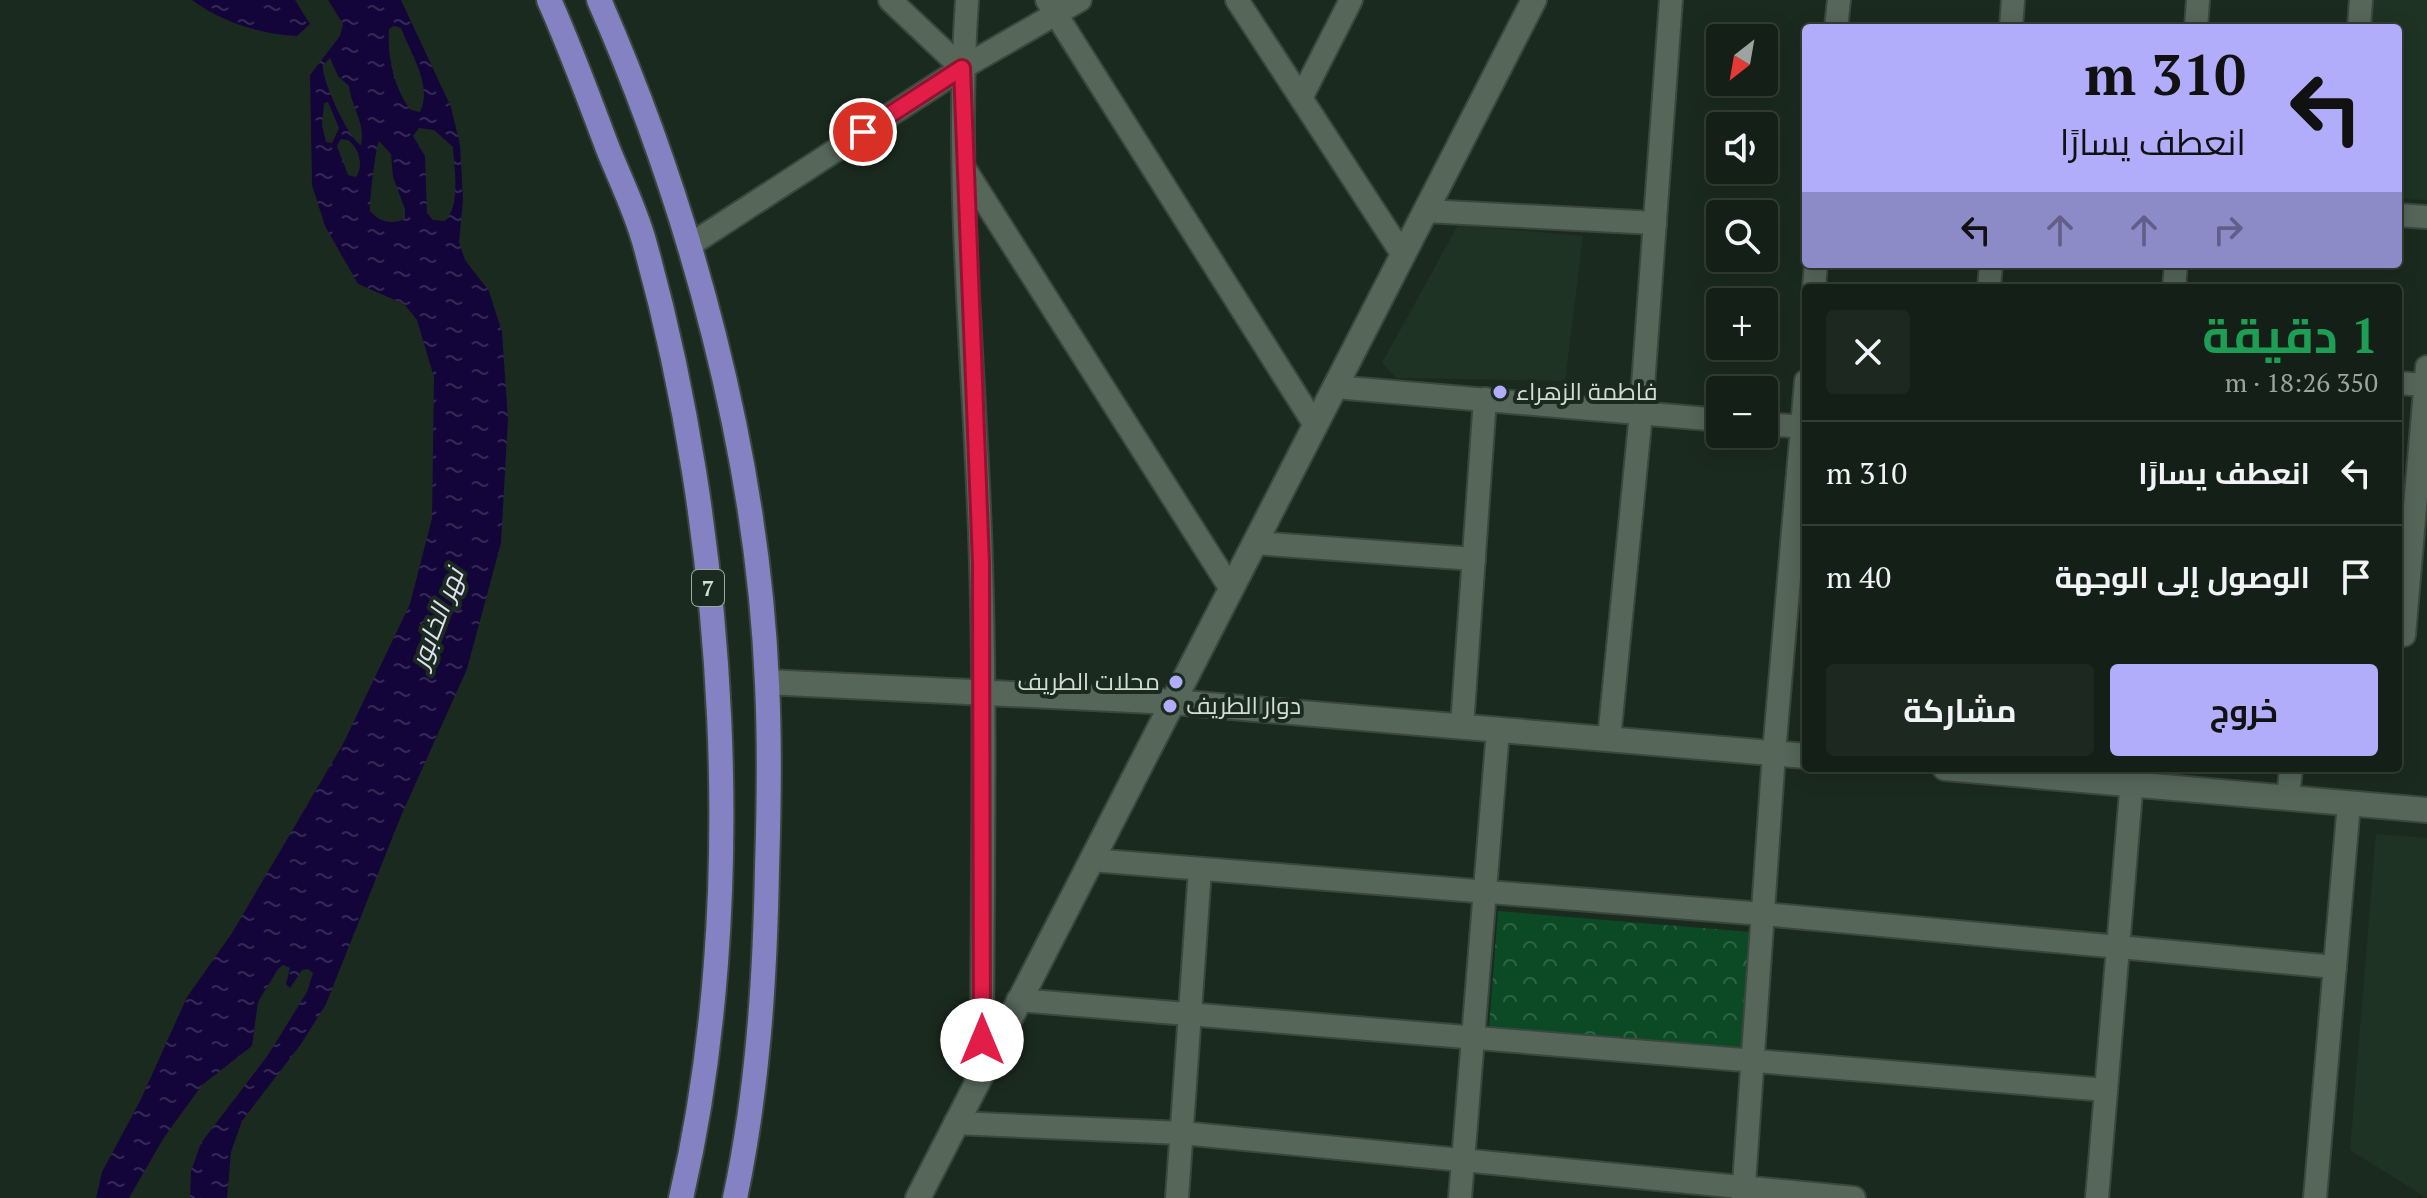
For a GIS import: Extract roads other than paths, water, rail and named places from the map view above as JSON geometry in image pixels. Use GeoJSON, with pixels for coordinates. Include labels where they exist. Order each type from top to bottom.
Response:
{"type":"FeatureCollection","features":[{"type":"Feature","properties":{"kind":"highway","name":"7"},"geometry":{"type":"LineString","coordinates":[[549,0],[643,237],[676,365],[699,499],[715,656],[720,865],[716,967],[693,1141],[681,1198]]}},
{"type":"Feature","properties":{"kind":"highway","name":"7"},"geometry":{"type":"LineString","coordinates":[[599,0],[690,245],[721,362],[742,476],[767,682],[766,946],[757,1064],[735,1198]]}},
{"type":"Feature","properties":{"kind":"street"},"geometry":{"type":"LineString","coordinates":[[890,0],[962,68]]}},
{"type":"Feature","properties":{"kind":"street"},"geometry":{"type":"LineString","coordinates":[[967,0],[962,68],[963,166],[981,563],[982,1072]]}},
{"type":"Feature","properties":{"kind":"street"},"geometry":{"type":"LineString","coordinates":[[690,245],[1052,7],[1080,0]]}},
{"type":"Feature","properties":{"kind":"street"},"geometry":{"type":"LineString","coordinates":[[1237,0],[1403,255]]}},
{"type":"Feature","properties":{"kind":"street"},"geometry":{"type":"LineString","coordinates":[[1301,98],[1351,0]]}},
{"type":"Feature","properties":{"kind":"street"},"geometry":{"type":"LineString","coordinates":[[918,1198],[1534,0]]}},
{"type":"Feature","properties":{"kind":"street"},"geometry":{"type":"LineString","coordinates":[[1609,739],[1641,413],[1671,0]]}},
{"type":"Feature","properties":{"kind":"street"},"geometry":{"type":"LineString","coordinates":[[1836,24],[1839,0]]}},
{"type":"Feature","properties":{"kind":"street"},"geometry":{"type":"LineString","coordinates":[[2011,24],[2013,0]]}},
{"type":"Feature","properties":{"kind":"street"},"geometry":{"type":"LineString","coordinates":[[2196,24],[2198,0]]}},
{"type":"Feature","properties":{"kind":"street"},"geometry":{"type":"LineString","coordinates":[[2359,24],[2361,0]]}},
{"type":"Feature","properties":{"kind":"street"},"geometry":{"type":"LineString","coordinates":[[1052,7],[1315,425]]}},
{"type":"Feature","properties":{"kind":"street"},"geometry":{"type":"LineString","coordinates":[[963,166],[1231,589]]}},
{"type":"Feature","properties":{"kind":"street"},"geometry":{"type":"LineString","coordinates":[[1426,211],[1655,223]]}},
{"type":"Feature","properties":{"kind":"street"},"geometry":{"type":"LineString","coordinates":[[2402,215],[2427,217]]}},
{"type":"Feature","properties":{"kind":"street"},"geometry":{"type":"LineString","coordinates":[[2402,382],[2426,376],[2423,459],[2402,627]]}},
{"type":"Feature","properties":{"kind":"street"},"geometry":{"type":"LineString","coordinates":[[1335,387],[1706,419]]}},
{"type":"Feature","properties":{"kind":"street"},"geometry":{"type":"LineString","coordinates":[[1462,726],[1485,399]]}},
{"type":"Feature","properties":{"kind":"street"},"geometry":{"type":"LineString","coordinates":[[1778,425],[1802,427]]}},
{"type":"Feature","properties":{"kind":"street"},"geometry":{"type":"LineString","coordinates":[[1743,1192],[1774,753],[1802,449]]}},
{"type":"Feature","properties":{"kind":"street"},"geometry":{"type":"LineString","coordinates":[[1255,543],[1474,559]]}},
{"type":"Feature","properties":{"kind":"street"},"geometry":{"type":"LineString","coordinates":[[2402,635],[2427,637]]}},
{"type":"Feature","properties":{"kind":"street"},"geometry":{"type":"LineString","coordinates":[[767,682],[1173,702],[1802,756]]}},
{"type":"Feature","properties":{"kind":"street"},"geometry":{"type":"LineString","coordinates":[[1460,1198],[1498,730]]}},
{"type":"Feature","properties":{"kind":"street"},"geometry":{"type":"LineString","coordinates":[[2042,772],[2132,776],[2288,798],[2427,810]]}},
{"type":"Feature","properties":{"kind":"street"},"geometry":{"type":"LineString","coordinates":[[2288,798],[2291,772]]}},
{"type":"Feature","properties":{"kind":"street"},"geometry":{"type":"LineString","coordinates":[[2097,1198],[2132,776]]}},
{"type":"Feature","properties":{"kind":"street"},"geometry":{"type":"LineString","coordinates":[[2315,1198],[2349,803]]}},
{"type":"Feature","properties":{"kind":"street"},"geometry":{"type":"LineString","coordinates":[[1091,860],[1763,914],[2335,967]]}},
{"type":"Feature","properties":{"kind":"street"},"geometry":{"type":"LineString","coordinates":[[1177,1198],[1200,869]]}},
{"type":"Feature","properties":{"kind":"street"},"geometry":{"type":"LineString","coordinates":[[1018,1000],[2106,1090]]}},
{"type":"Feature","properties":{"kind":"street"},"geometry":{"type":"LineString","coordinates":[[955,1123],[1182,1133],[1463,1158],[1743,1192],[1854,1198]]}},
{"type":"Feature","properties":{"kind":"water"},"geometry":{"type":"Polygon","coordinates":[[[192,0],[295,0],[310,24],[297,36],[270,33],[242,26],[192,0]]]}},
{"type":"Feature","properties":{"kind":"water","name":"نهر الخابور"},"geometry":{"type":"Polygon","coordinates":[[[328,0],[401,0],[451,107],[460,145],[463,199],[459,242],[465,260],[489,291],[502,332],[508,419],[501,543],[467,669],[401,816],[326,1004],[301,1044],[242,1121],[231,1152],[227,1198],[190,1198],[191,1171],[201,1143],[268,1055],[307,992],[313,973],[308,969],[302,970],[290,988],[286,984],[290,968],[283,965],[278,969],[258,1002],[252,1046],[202,1085],[163,1139],[129,1198],[96,1198],[102,1172],[141,1099],[187,997],[232,933],[343,744],[410,604],[432,518],[434,377],[417,320],[404,304],[358,284],[325,226],[312,185],[310,75],[340,36],[343,24],[328,0]],[[394,26],[389,29],[389,50],[396,82],[411,110],[420,112],[424,91],[419,69],[401,28],[394,26]],[[330,58],[323,65],[343,120],[361,145],[362,129],[349,86],[338,76],[330,58]],[[328,102],[324,103],[322,125],[326,142],[332,143],[339,128],[328,102]],[[419,128],[413,136],[425,156],[427,213],[433,220],[445,221],[455,196],[453,147],[434,130],[419,128]],[[341,139],[337,146],[348,175],[356,177],[360,162],[355,147],[348,140],[341,139]],[[379,141],[370,211],[386,221],[405,219],[405,209],[393,177],[391,154],[379,141]]]}},
{"type":"Feature","properties":{"kind":"place","name":"فاطمة الزهراء"},"geometry":{"type":"Point","coordinates":[1500,392]}},
{"type":"Feature","properties":{"kind":"place","name":"محلات الطريف"},"geometry":{"type":"Point","coordinates":[1176,682]}},
{"type":"Feature","properties":{"kind":"place","name":"دوار الطريف"},"geometry":{"type":"Point","coordinates":[1170,706]}}]}
